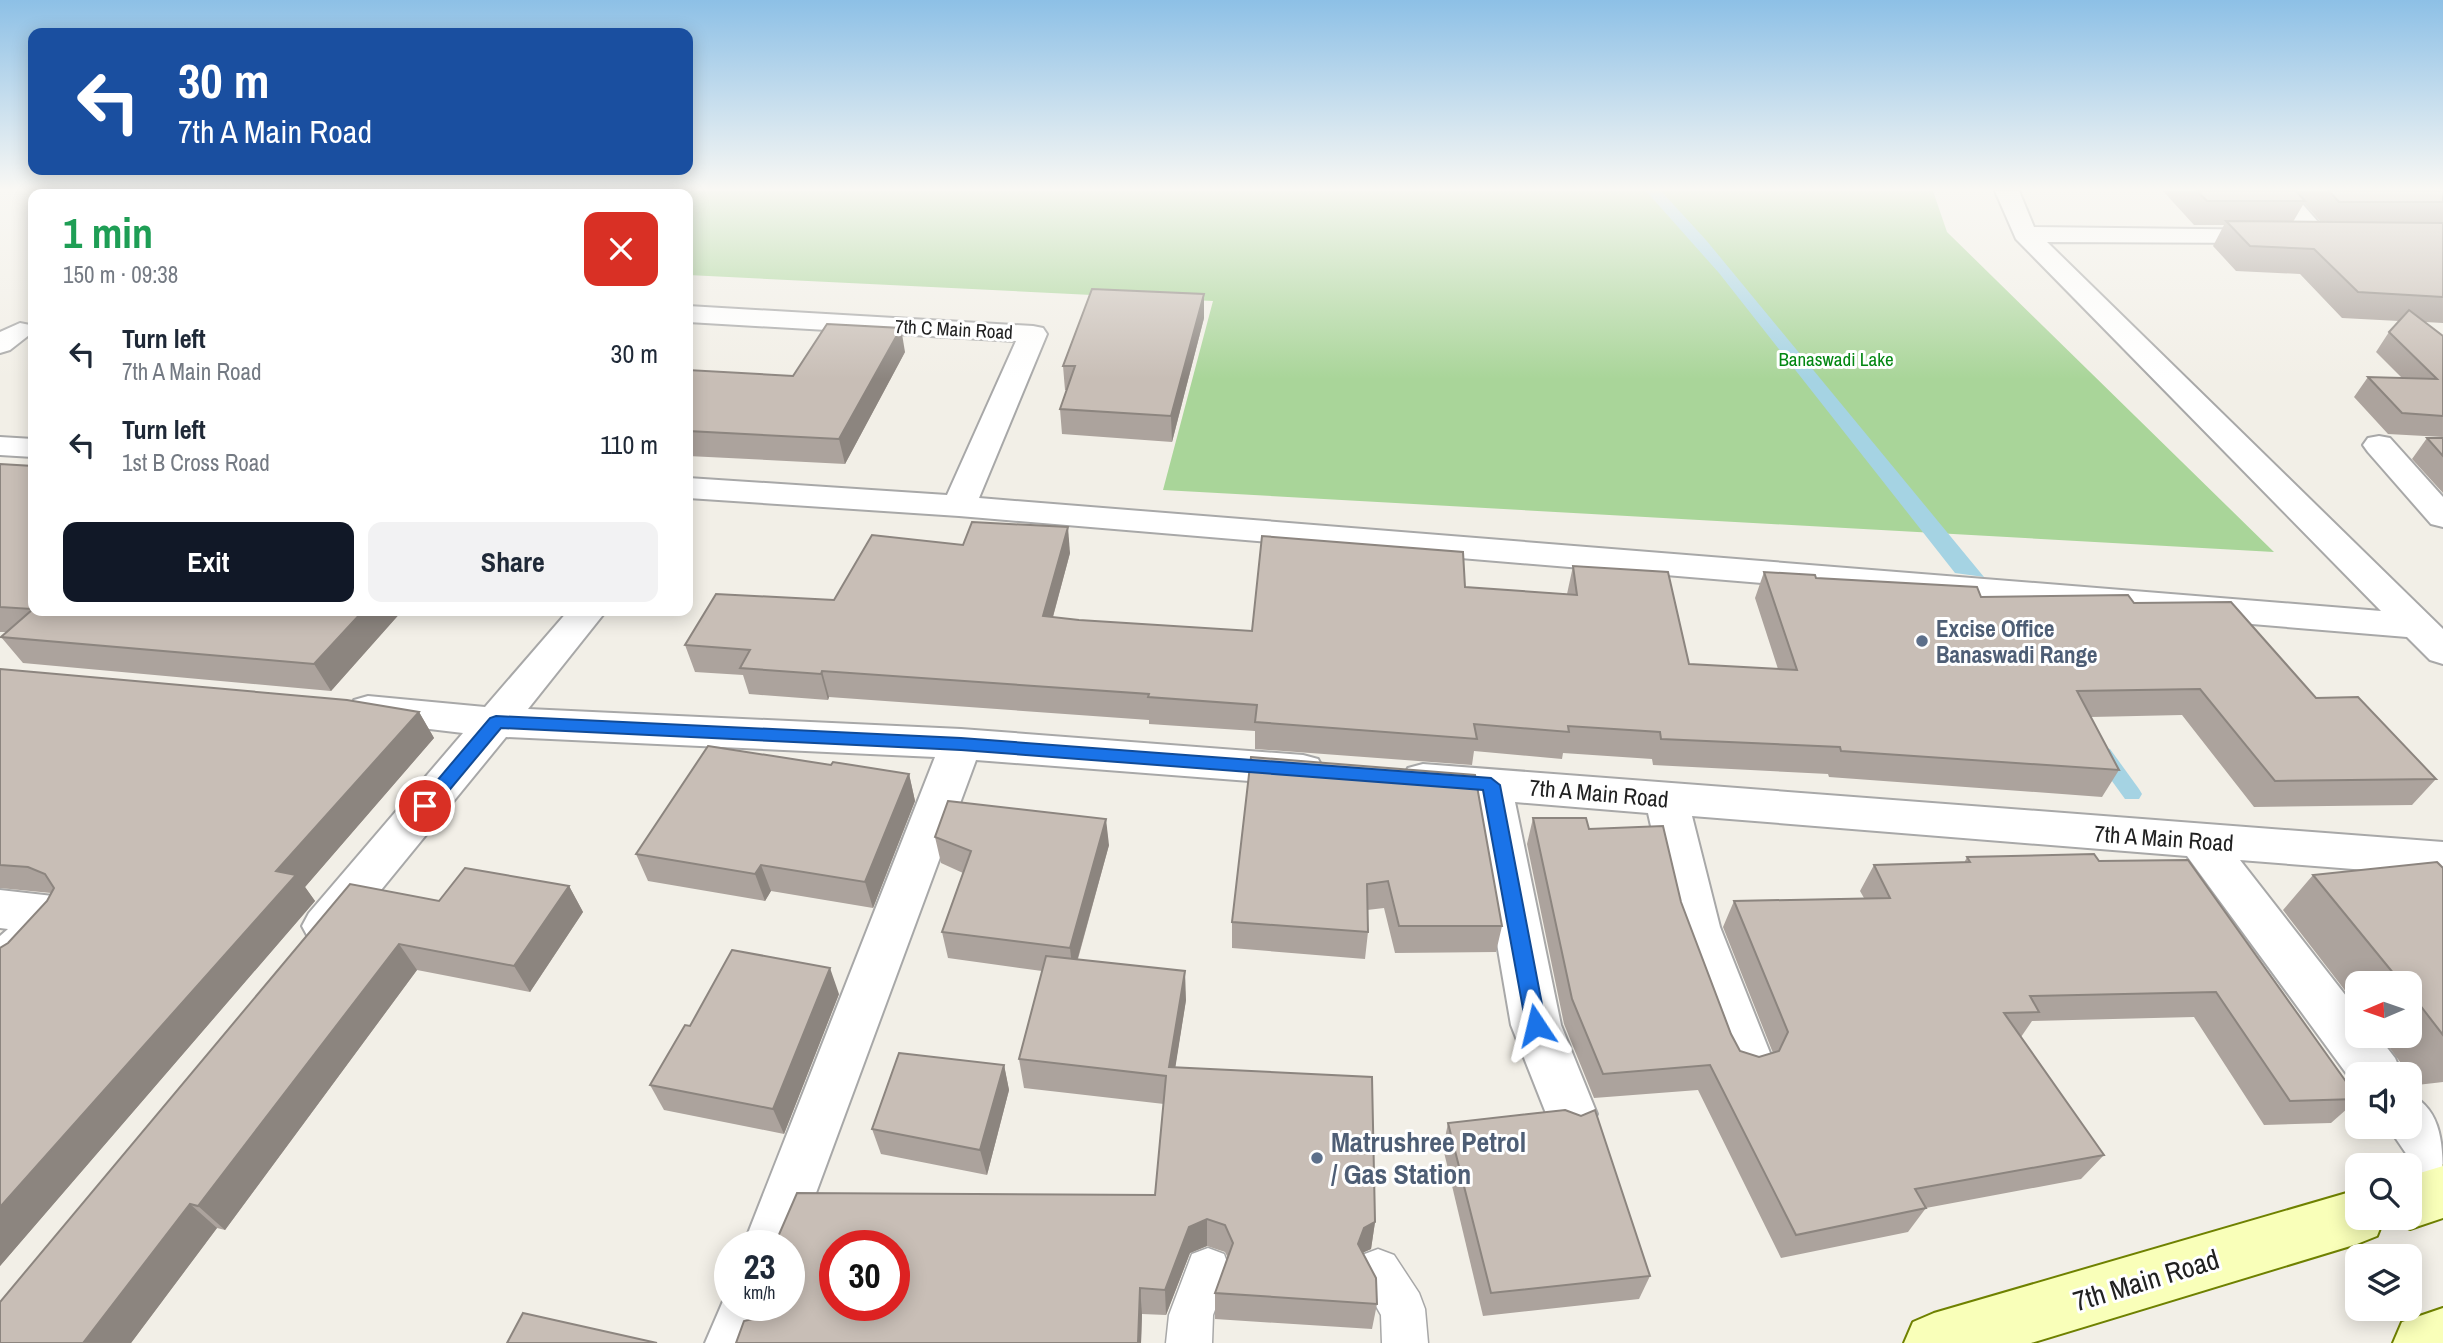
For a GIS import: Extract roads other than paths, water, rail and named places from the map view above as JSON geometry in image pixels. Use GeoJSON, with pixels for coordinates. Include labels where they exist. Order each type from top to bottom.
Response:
{"type":"FeatureCollection","features":[{"type":"Feature","properties":{"kind":"main road"},"geometry":{"type":"LineString","coordinates":[[2422,1198],[2443,1192]]}},
{"type":"Feature","properties":{"kind":"main road","name":"7th Main Road"},"geometry":{"type":"LineString","coordinates":[[1934,1343],[2345,1221]]}},
{"type":"Feature","properties":{"kind":"main road"},"geometry":{"type":"LineString","coordinates":[[2423,1343],[2443,1337]]}},
{"type":"Feature","properties":{"kind":"street"},"geometry":{"type":"LineString","coordinates":[[2045,254],[2443,651]]}},
{"type":"Feature","properties":{"kind":"street","name":"7th C Main Road"},"geometry":{"type":"LineString","coordinates":[[693,314],[1033,334],[959,506]]}},
{"type":"Feature","properties":{"kind":"street"},"geometry":{"type":"LineString","coordinates":[[2417,447],[2379,445],[2443,517]]}},
{"type":"Feature","properties":{"kind":"street"},"geometry":{"type":"LineString","coordinates":[[0,446],[28,448]]}},
{"type":"Feature","properties":{"kind":"street"},"geometry":{"type":"LineString","coordinates":[[693,489],[959,506],[2418,626]]}},
{"type":"Feature","properties":{"kind":"street"},"geometry":{"type":"LineString","coordinates":[[301,954],[584,616]]}},
{"type":"Feature","properties":{"kind":"street"},"geometry":{"type":"LineString","coordinates":[[331,707],[496,722],[961,744],[1337,773]]}},
{"type":"Feature","properties":{"kind":"street"},"geometry":{"type":"LineString","coordinates":[[777,1230],[961,744]]}},
{"type":"Feature","properties":{"kind":"street","name":"7th A Main Road"},"geometry":{"type":"LineString","coordinates":[[1379,776],[2443,859]]}},
{"type":"Feature","properties":{"kind":"street"},"geometry":{"type":"LineString","coordinates":[[1491,785],[1536,1025],[1571,1114]]}},
{"type":"Feature","properties":{"kind":"street"},"geometry":{"type":"LineString","coordinates":[[1666,798],[1697,927],[1747,1058]]}},
{"type":"Feature","properties":{"kind":"street"},"geometry":{"type":"LineString","coordinates":[[2200,841],[2368,1062]]}},
{"type":"Feature","properties":{"kind":"street"},"geometry":{"type":"LineString","coordinates":[[0,909],[53,915],[0,966]]}},
{"type":"Feature","properties":{"kind":"street"},"geometry":{"type":"LineString","coordinates":[[2422,1134],[2443,1162]]}},
{"type":"Feature","properties":{"kind":"street"},"geometry":{"type":"LineString","coordinates":[[735,1343],[743,1321]]}},
{"type":"Feature","properties":{"kind":"lane"},"geometry":{"type":"LineString","coordinates":[[1189,1343],[1191,1315],[1208,1270]]}},
{"type":"Feature","properties":{"kind":"lane"},"geometry":{"type":"LineString","coordinates":[[1378,1271],[1403,1308],[1405,1343]]}},
{"type":"Feature","properties":{"kind":"water"},"geometry":{"type":"Polygon","coordinates":[[[1702,254],[1717,254],[1984,577],[1955,573],[1702,254]]]}},
{"type":"Feature","properties":{"kind":"waterway"},"geometry":{"type":"LineString","coordinates":[[2103,754],[2132,794]]}},
{"type":"Feature","properties":{"kind":"place","name":"Excise Office Banaswadi Range"},"geometry":{"type":"Point","coordinates":[1922,641]}},
{"type":"Feature","properties":{"kind":"place","name":"Matrushree Petrol / Gas Station"},"geometry":{"type":"Point","coordinates":[1317,1158]}},
{"type":"Feature","properties":{"kind":"park label","name":"Banaswadi Lake"},"geometry":{"type":"Point","coordinates":[1836,359]}}]}
